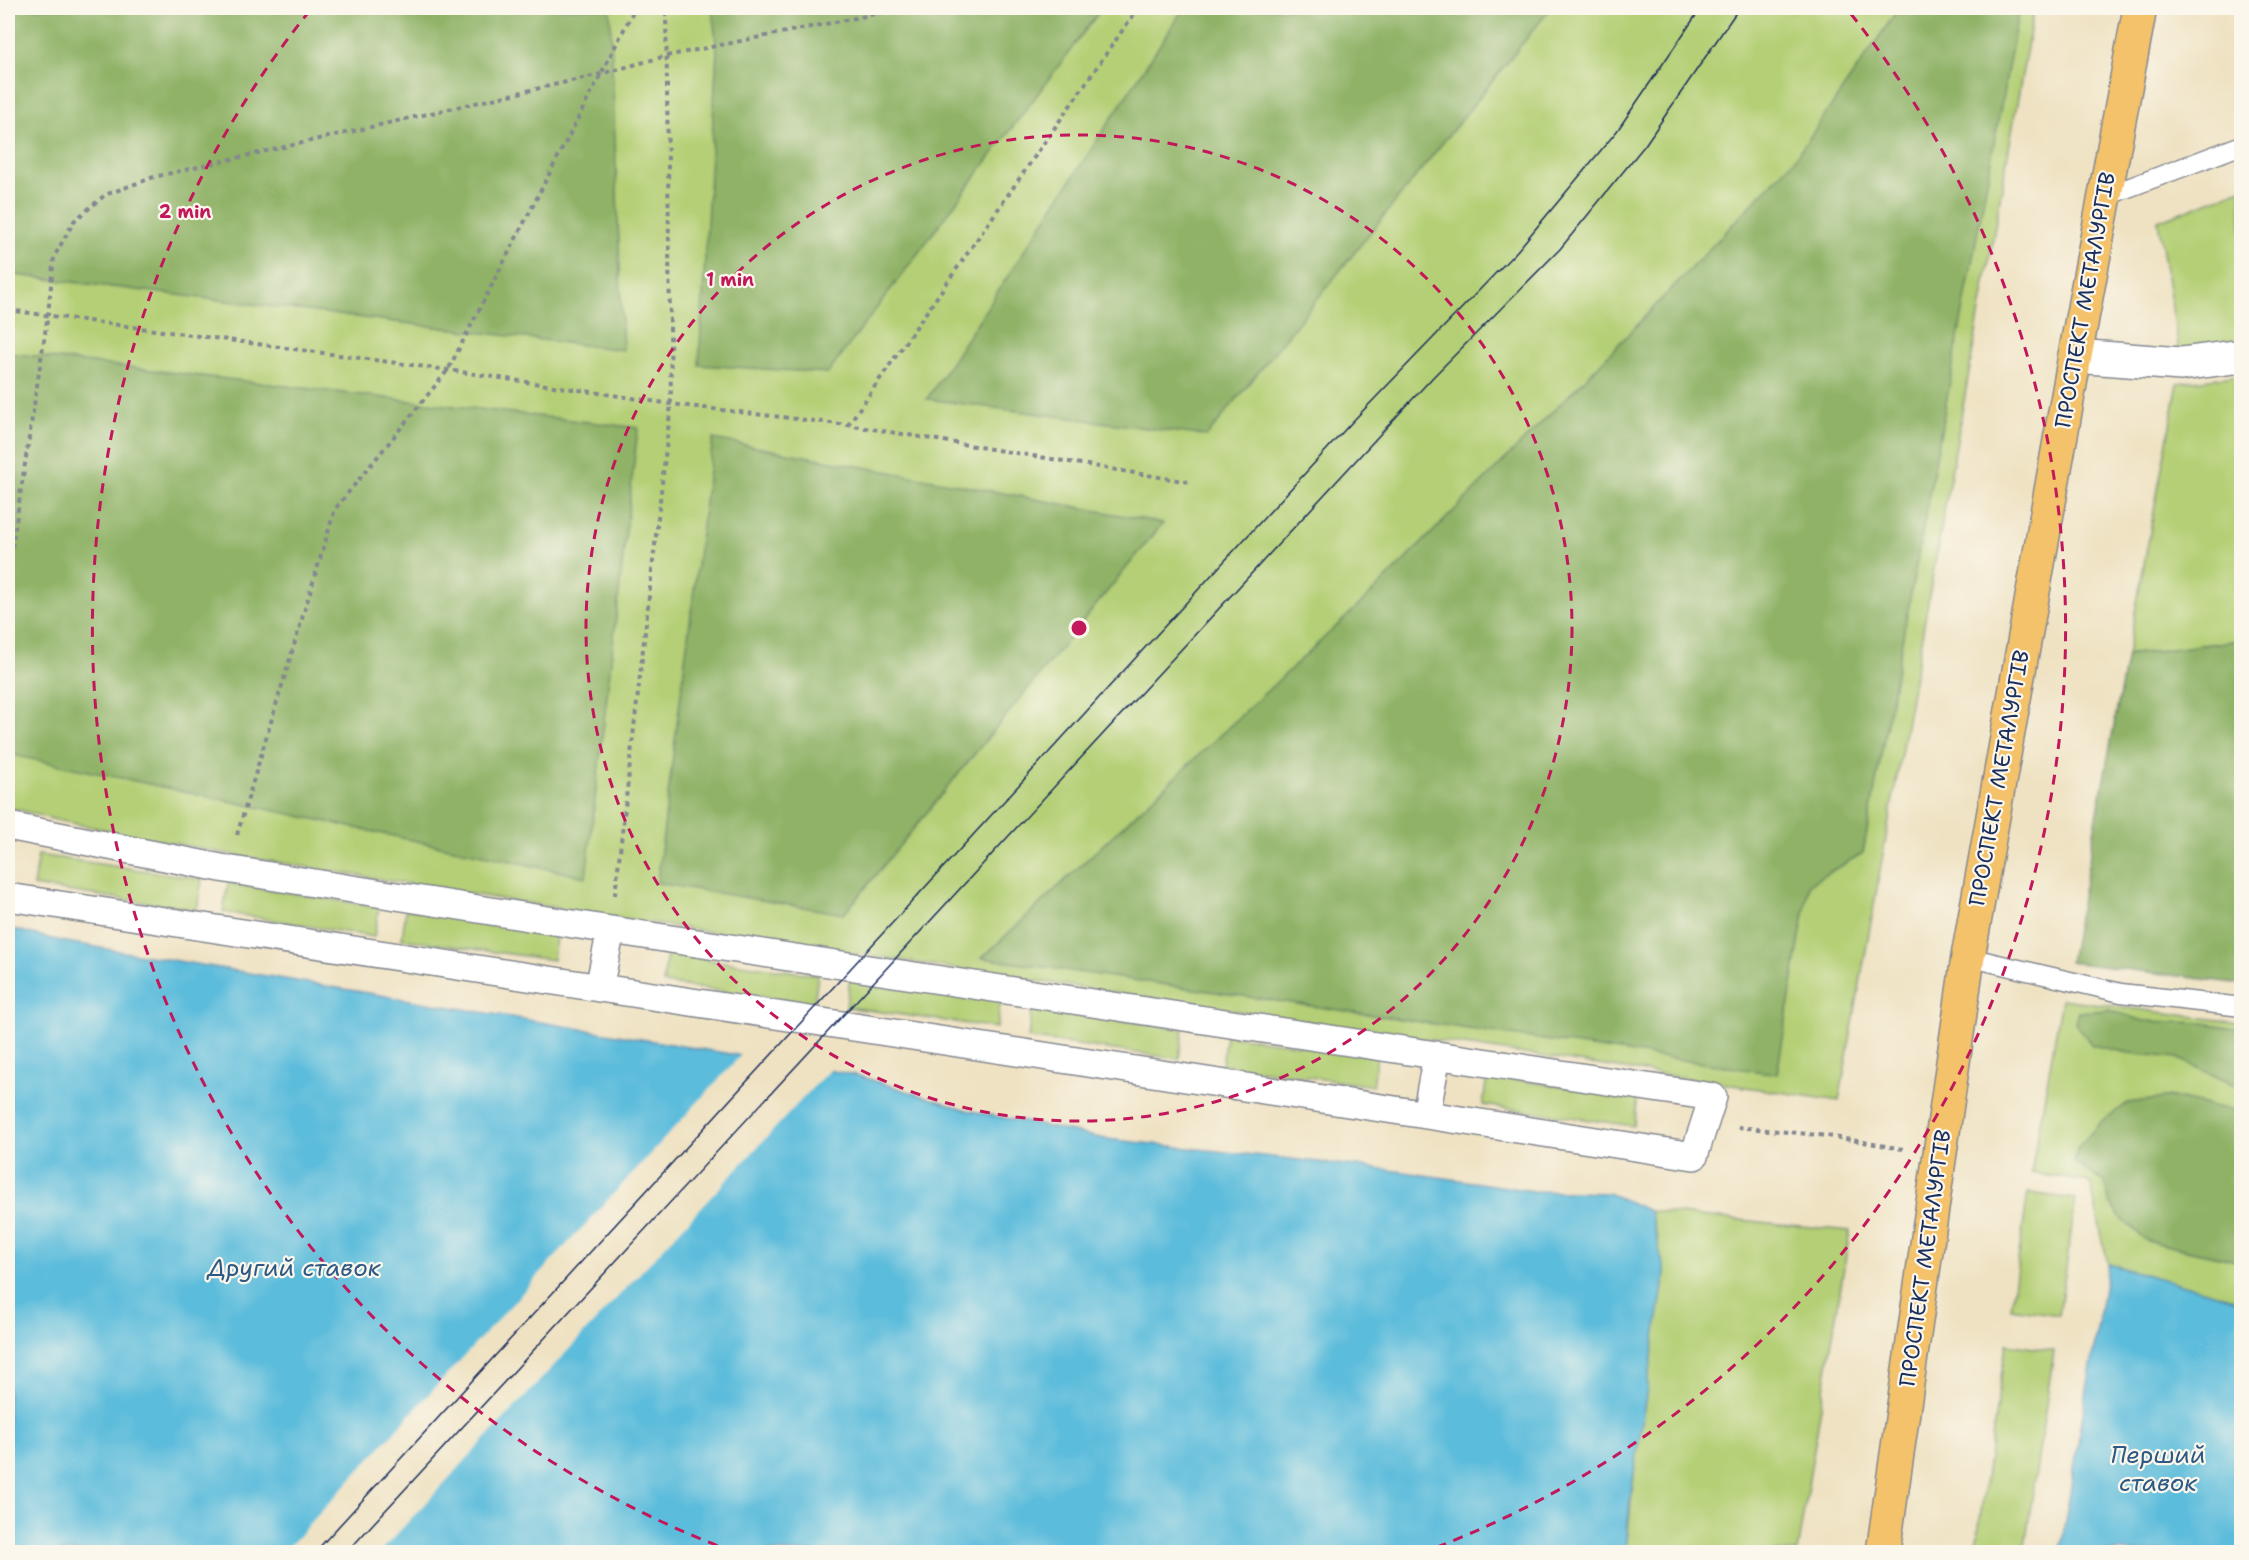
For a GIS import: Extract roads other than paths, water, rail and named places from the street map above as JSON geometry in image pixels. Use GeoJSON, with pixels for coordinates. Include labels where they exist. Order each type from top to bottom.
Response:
{"type":"FeatureCollection","features":[{"type":"Feature","properties":{"kind":"main road","name":"ПРОСПЕКТ МЕТАЛУРГІВ"},"geometry":{"type":"LineString","coordinates":[[1883,1552],[1968,957],[2075,356],[2140,8]]}},
{"type":"Feature","properties":{"kind":"street"},"geometry":{"type":"LineString","coordinates":[[2075,356],[2181,364],[2241,356]]}},
{"type":"Feature","properties":{"kind":"street"},"geometry":{"type":"LineString","coordinates":[[8,826],[226,869],[611,930],[1713,1097],[1694,1156],[8,897]]}},
{"type":"Feature","properties":{"kind":"street"},"geometry":{"type":"LineString","coordinates":[[599,988],[611,930]]}},
{"type":"Feature","properties":{"kind":"street"},"geometry":{"type":"LineString","coordinates":[[1426,1115],[1437,1055]]}},
{"type":"Feature","properties":{"kind":"lane"},"geometry":{"type":"LineString","coordinates":[[2104,197],[2241,145]]}},
{"type":"Feature","properties":{"kind":"lane"},"geometry":{"type":"LineString","coordinates":[[1968,957],[2121,993],[2241,1007]]}},
{"type":"Feature","properties":{"kind":"water","name":"Другий ставок"},"geometry":{"type":"Polygon","coordinates":[[[8,928],[61,941],[124,952],[856,1075],[967,1110],[1106,1139],[1383,1169],[1534,1191],[1608,1193],[1650,1211],[1665,1273],[1630,1499],[1626,1552],[8,1552],[8,928]]]}},
{"type":"Feature","properties":{"kind":"water","name":"Перший ставок"},"geometry":{"type":"Polygon","coordinates":[[[2108,1264],[2241,1301],[2241,1552],[2060,1552],[2108,1264]]]}},
{"type":"Feature","properties":{"kind":"tram line"},"geometry":{"type":"LineString","coordinates":[[315,1552],[1353,421],[1517,251],[1617,131],[1701,8]]}},
{"type":"Feature","properties":{"kind":"tram line"},"geometry":{"type":"LineString","coordinates":[[347,1552],[1433,377],[1560,249],[1645,145],[1739,8]]}}]}
